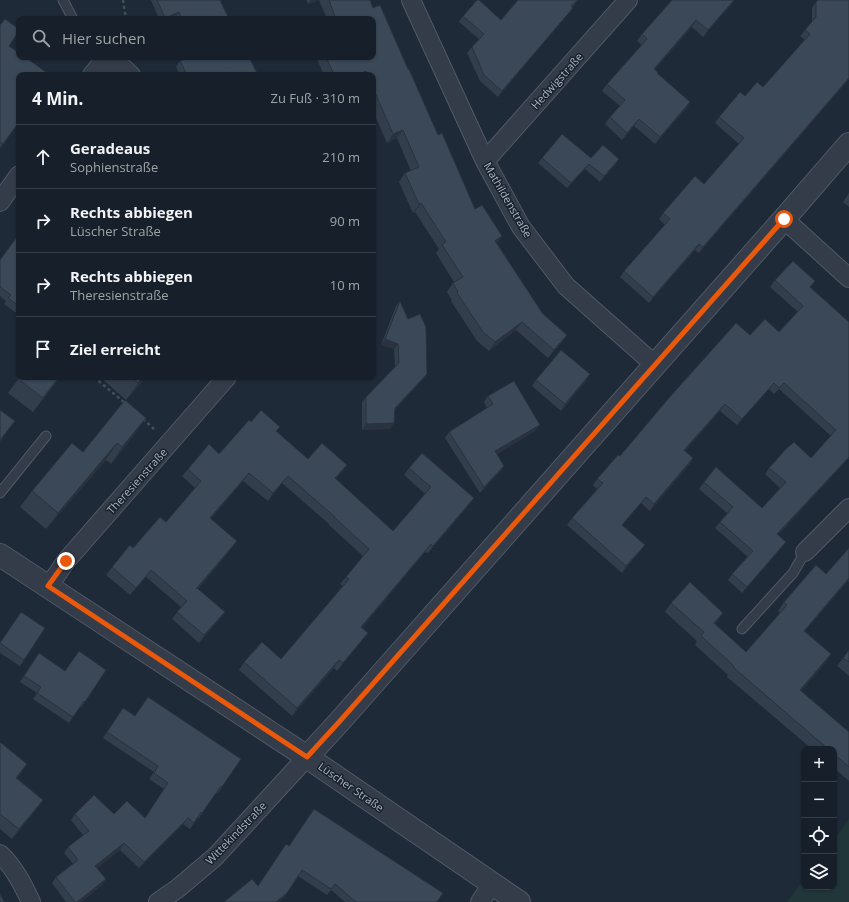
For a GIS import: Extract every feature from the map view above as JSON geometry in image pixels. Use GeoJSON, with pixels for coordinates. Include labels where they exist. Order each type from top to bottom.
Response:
{"type":"FeatureCollection","features":[{"type":"Feature","properties":{"kind":"street","name":"Mathildenstraße"},"geometry":{"type":"LineString","coordinates":[[411,0],[485,161],[521,227],[566,286],[655,365]]}},
{"type":"Feature","properties":{"kind":"street","name":"Hedwigstraße"},"geometry":{"type":"LineString","coordinates":[[485,161],[628,0]]}},
{"type":"Feature","properties":{"kind":"street"},"geometry":{"type":"LineString","coordinates":[[97,65],[118,63],[128,72]]}},
{"type":"Feature","properties":{"kind":"street"},"geometry":{"type":"LineString","coordinates":[[307,757],[849,144]]}},
{"type":"Feature","properties":{"kind":"street"},"geometry":{"type":"LineString","coordinates":[[0,202],[16,179]]}},
{"type":"Feature","properties":{"kind":"street"},"geometry":{"type":"LineString","coordinates":[[784,219],[849,278]]}},
{"type":"Feature","properties":{"kind":"street","name":"Theresienstraße"},"geometry":{"type":"LineString","coordinates":[[48,586],[66,561],[224,380]]}},
{"type":"Feature","properties":{"kind":"street"},"geometry":{"type":"LineString","coordinates":[[805,552],[849,508]]}},
{"type":"Feature","properties":{"kind":"street","name":"Lüscher Straße"},"geometry":{"type":"LineString","coordinates":[[0,555],[307,757],[519,902]]}},
{"type":"Feature","properties":{"kind":"street","name":"Wittekindstraße"},"geometry":{"type":"LineString","coordinates":[[158,902],[177,889],[215,857],[307,757]]}},
{"type":"Feature","properties":{"kind":"street"},"geometry":{"type":"LineString","coordinates":[[0,854],[7,860],[23,885],[31,902]]}},
{"type":"Feature","properties":{"kind":"street"},"geometry":{"type":"LineString","coordinates":[[480,902],[492,884]]}},
{"type":"Feature","properties":{"kind":"lane"},"geometry":{"type":"LineString","coordinates":[[62,0],[71,16]]}},
{"type":"Feature","properties":{"kind":"lane"},"geometry":{"type":"LineString","coordinates":[[0,493],[46,436]]}},
{"type":"Feature","properties":{"kind":"lane"},"geometry":{"type":"LineString","coordinates":[[742,629],[793,573],[805,552]]}},
{"type":"Feature","properties":{"kind":"path"},"geometry":{"type":"LineString","coordinates":[[123,0],[126,16]]}},
{"type":"Feature","properties":{"kind":"path"},"geometry":{"type":"LineString","coordinates":[[97,380],[129,408]]}},
{"type":"Feature","properties":{"kind":"path"},"geometry":{"type":"LineString","coordinates":[[141,418],[170,443]]}},
{"type":"Feature","properties":{"kind":"green space"},"geometry":{"type":"Polygon","coordinates":[[[849,819],[849,902],[787,902],[801,883],[801,890],[837,890],[837,835],[849,819]]]}},
{"type":"Feature","properties":{"kind":"building"},"geometry":{"type":"Polygon","coordinates":[[[157,0],[220,0],[228,16],[181,16],[179,12],[170,16],[164,16],[157,0]]]}},
{"type":"Feature","properties":{"kind":"building"},"geometry":{"type":"Polygon","coordinates":[[[329,0],[370,0],[373,8],[380,5],[438,135],[442,133],[475,209],[482,205],[502,236],[495,241],[543,314],[567,335],[554,350],[522,322],[495,342],[483,332],[457,293],[458,292],[453,283],[463,277],[442,245],[446,242],[421,203],[419,204],[405,173],[419,167],[403,130],[393,134],[376,95],[376,72],[333,72],[327,60],[376,60],[376,16],[335,16],[329,0]]]}},
{"type":"Feature","properties":{"kind":"building"},"geometry":{"type":"Polygon","coordinates":[[[477,0],[479,0],[501,20],[518,0],[577,0],[571,6],[573,8],[502,91],[484,75],[472,47],[484,34],[463,16],[477,0]]]}},
{"type":"Feature","properties":{"kind":"building"},"geometry":{"type":"Polygon","coordinates":[[[672,0],[734,0],[708,30],[696,20],[654,69],[690,102],[660,137],[639,119],[627,133],[610,117],[625,100],[607,84],[647,39],[642,34],[672,0]]]}},
{"type":"Feature","properties":{"kind":"building"},"geometry":{"type":"Polygon","coordinates":[[[818,0],[849,0],[849,78],[703,247],[699,244],[653,297],[624,271],[670,219],[663,213],[695,176],[704,184],[744,138],[719,117],[740,92],[745,96],[757,82],[763,87],[810,34],[805,30],[816,17],[816,2],[818,0]]]}},
{"type":"Feature","properties":{"kind":"building"},"geometry":{"type":"Polygon","coordinates":[[[5,19],[16,27],[16,36],[9,46],[16,51],[16,60],[29,60],[46,72],[16,72],[16,126],[3,144],[0,142],[0,25],[5,19]]]}},
{"type":"Feature","properties":{"kind":"building"},"geometry":{"type":"Polygon","coordinates":[[[250,60],[256,72],[186,72],[180,61],[250,60]]]}},
{"type":"Feature","properties":{"kind":"building"},"geometry":{"type":"Polygon","coordinates":[[[562,134],[591,158],[603,145],[619,159],[604,176],[589,164],[571,183],[542,158],[562,134]]]}},
{"type":"Feature","properties":{"kind":"building"},"geometry":{"type":"Polygon","coordinates":[[[16,238],[16,304],[8,298],[11,295],[0,287],[0,260],[16,238]]]}},
{"type":"Feature","properties":{"kind":"building"},"geometry":{"type":"Polygon","coordinates":[[[793,261],[815,281],[810,287],[849,322],[849,457],[777,534],[786,542],[747,587],[732,574],[753,551],[720,522],[733,507],[704,482],[716,467],[762,508],[786,482],[769,468],[786,449],[794,442],[811,458],[836,430],[784,383],[779,388],[774,383],[742,419],[725,404],[684,450],[693,458],[654,504],[646,497],[622,525],[645,545],[626,566],[572,518],[603,483],[597,479],[618,455],[620,456],[668,399],[736,323],[750,335],[765,319],[779,332],[803,306],[775,280],[793,261]]]}},
{"type":"Feature","properties":{"kind":"building"},"geometry":{"type":"Polygon","coordinates":[[[400,301],[408,319],[420,314],[426,327],[427,374],[395,408],[394,423],[366,424],[366,397],[399,363],[398,344],[385,339],[400,301]]]}},
{"type":"Feature","properties":{"kind":"building"},"geometry":{"type":"Polygon","coordinates":[[[561,350],[590,374],[565,404],[536,380],[561,350]]]}},
{"type":"Feature","properties":{"kind":"building"},"geometry":{"type":"Polygon","coordinates":[[[19,380],[57,380],[43,398],[19,380]]]}},
{"type":"Feature","properties":{"kind":"building"},"geometry":{"type":"Polygon","coordinates":[[[514,381],[540,425],[495,451],[504,466],[484,487],[449,432],[493,404],[488,396],[514,381]]]}},
{"type":"Feature","properties":{"kind":"building"},"geometry":{"type":"Polygon","coordinates":[[[125,400],[146,418],[122,447],[117,443],[58,513],[32,491],[72,443],[83,452],[125,400]]]}},
{"type":"Feature","properties":{"kind":"building"},"geometry":{"type":"Polygon","coordinates":[[[0,410],[15,421],[0,440],[0,410]]]}},
{"type":"Feature","properties":{"kind":"building"},"geometry":{"type":"Polygon","coordinates":[[[261,410],[280,427],[276,431],[308,459],[322,443],[347,465],[335,478],[393,531],[431,487],[409,468],[422,453],[474,498],[433,546],[431,544],[361,627],[368,633],[343,663],[339,660],[297,708],[244,662],[262,642],[281,659],[349,579],[346,577],[369,549],[288,476],[273,493],[249,473],[210,518],[237,541],[196,589],[197,588],[225,612],[204,635],[177,612],[187,601],[151,570],[136,588],[112,567],[130,545],[133,548],[160,517],[166,522],[201,481],[188,469],[209,444],[219,454],[249,420],[251,422],[261,410]]]}},
{"type":"Feature","properties":{"kind":"building"},"geometry":{"type":"Polygon","coordinates":[[[849,548],[849,578],[804,631],[831,654],[800,690],[849,732],[849,767],[837,757],[837,746],[825,746],[733,667],[734,666],[701,636],[704,632],[671,603],[690,582],[723,613],[714,623],[746,652],[787,605],[784,602],[816,565],[826,574],[849,548]]]}},
{"type":"Feature","properties":{"kind":"building"},"geometry":{"type":"Polygon","coordinates":[[[21,612],[45,628],[24,660],[0,643],[21,612]]]}},
{"type":"Feature","properties":{"kind":"building"},"geometry":{"type":"Polygon","coordinates":[[[849,650],[849,662],[843,658],[849,650]]]}},
{"type":"Feature","properties":{"kind":"building"},"geometry":{"type":"Polygon","coordinates":[[[79,651],[106,670],[85,702],[84,701],[73,717],[37,693],[41,687],[24,676],[39,653],[65,671],[79,651]]]}},
{"type":"Feature","properties":{"kind":"building"},"geometry":{"type":"Polygon","coordinates":[[[148,697],[241,759],[222,787],[221,786],[194,823],[188,818],[144,862],[124,843],[95,866],[106,879],[75,902],[56,877],[78,860],[68,847],[89,831],[75,814],[94,795],[114,814],[127,801],[145,818],[168,783],[154,773],[158,766],[107,732],[123,708],[135,716],[148,697]]]}},
{"type":"Feature","properties":{"kind":"building"},"geometry":{"type":"Polygon","coordinates":[[[0,742],[27,764],[16,778],[43,800],[19,829],[0,814],[0,742]]]}},
{"type":"Feature","properties":{"kind":"building"},"geometry":{"type":"Polygon","coordinates":[[[314,809],[443,893],[437,902],[356,902],[335,884],[331,889],[302,870],[287,893],[276,902],[224,902],[252,879],[258,886],[286,844],[289,846],[314,809]]]}},
{"type":"Feature","properties":{"kind":"building"},"geometry":{"type":"Polygon","coordinates":[[[0,893],[4,902],[0,902],[0,893]]]}},
{"type":"Feature","properties":{"kind":"route"},"geometry":{"type":"LineString","coordinates":[[66,561],[48,586],[307,757],[784,219]]}}]}
